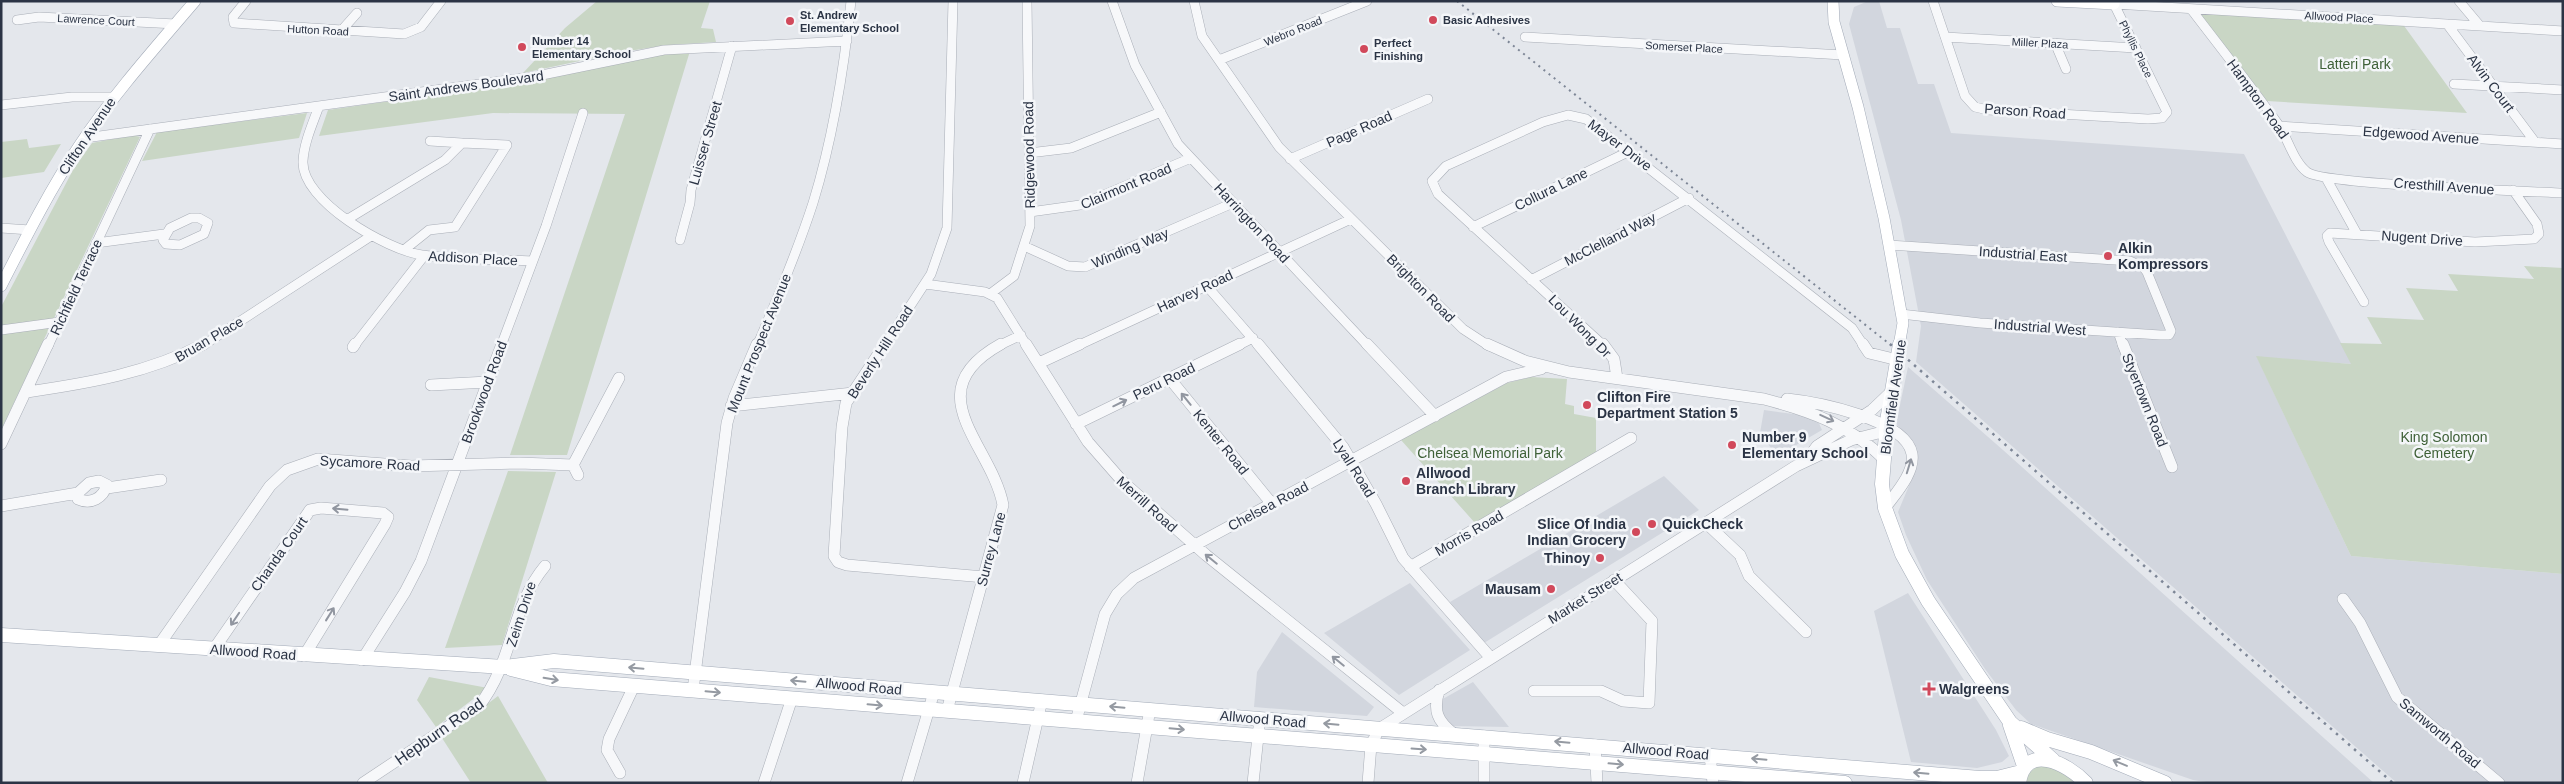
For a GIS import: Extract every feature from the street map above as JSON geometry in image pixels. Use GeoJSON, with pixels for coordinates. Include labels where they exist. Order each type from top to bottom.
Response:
{"type":"FeatureCollection","features":[{"type":"Feature","properties":{"kind":"main road","name":"Clifton Avenue"},"geometry":{"type":"LineString","coordinates":[[1,286],[64,168],[114,97],[195,1]]}},
{"type":"Feature","properties":{"kind":"main road","name":"Bloomfield Avenue"},"geometry":{"type":"LineString","coordinates":[[1833,1],[1843,55],[1858,107],[1889,245],[1901,314],[1903,336],[1886,429],[1882,484],[1886,508],[1902,554],[1920,587],[2010,722],[2052,760],[2070,767],[2087,782]]}},
{"type":"Feature","properties":{"kind":"main road"},"geometry":{"type":"LineString","coordinates":[[1834,14],[1842,1]]}},
{"type":"Feature","properties":{"kind":"main road"},"geometry":{"type":"LineString","coordinates":[[2057,1],[2114,3]]}},
{"type":"Feature","properties":{"kind":"main road","name":"Allwood Road"},"geometry":{"type":"LineString","coordinates":[[1,635],[362,660],[504,667],[554,661],[1980,778],[1996,778],[2021,774],[2036,760],[2052,760]]}},
{"type":"Feature","properties":{"kind":"main road","name":"Allwood Road"},"geometry":{"type":"LineString","coordinates":[[504,667],[551,679],[1595,762],[1713,777],[1845,783]]}},
{"type":"Feature","properties":{"kind":"main road","name":"Bloomfield Avenue"},"geometry":{"type":"LineString","coordinates":[[2010,722],[2021,774]]}},
{"type":"Feature","properties":{"kind":"main road"},"geometry":{"type":"LineString","coordinates":[[2010,722],[2047,739],[2091,752],[2165,783]]}},
{"type":"Feature","properties":{"kind":"street","name":"Hutton Road"},"geometry":{"type":"LineString","coordinates":[[246,1],[233,17],[234,23],[409,34],[418,31],[441,1]]}},
{"type":"Feature","properties":{"kind":"street","name":"Mount Prospect Avenue"},"geometry":{"type":"LineString","coordinates":[[693,690],[727,423],[731,406],[803,233],[840,95],[851,1]]}},
{"type":"Feature","properties":{"kind":"street","name":"Beverly Hill Road"},"geometry":{"type":"LineString","coordinates":[[952,1],[947,228],[931,274],[853,393],[844,410],[834,556],[838,562],[847,565],[984,577]]}},
{"type":"Feature","properties":{"kind":"street","name":"Ridgewood Road"},"geometry":{"type":"LineString","coordinates":[[990,294],[1014,276],[1030,226],[1028,1]]}},
{"type":"Feature","properties":{"kind":"street","name":"Harrington Road"},"geometry":{"type":"LineString","coordinates":[[1112,1],[1135,65],[1175,139],[1279,252],[1435,416]]}},
{"type":"Feature","properties":{"kind":"street","name":"Brighton Road"},"geometry":{"type":"LineString","coordinates":[[1194,1],[1199,28],[1279,147],[1463,329],[1506,355],[1544,368],[1764,399],[1815,413],[1861,437],[1884,459]]}},
{"type":"Feature","properties":{"kind":"street","name":"Webro Road"},"geometry":{"type":"LineString","coordinates":[[1219,60],[1367,1]]}},
{"type":"Feature","properties":{"kind":"street","name":"Parson Road"},"geometry":{"type":"LineString","coordinates":[[1933,1],[1967,100],[1981,109],[2158,119],[2166,116],[2167,112],[2158,93]]}},
{"type":"Feature","properties":{"kind":"street"},"geometry":{"type":"LineString","coordinates":[[2459,1],[2480,26]]}},
{"type":"Feature","properties":{"kind":"street","name":"Allwood Place"},"geometry":{"type":"LineString","coordinates":[[2114,3],[2563,31]]}},
{"type":"Feature","properties":{"kind":"street","name":"Phyllis Place"},"geometry":{"type":"LineString","coordinates":[[2114,3],[2158,93]]}},
{"type":"Feature","properties":{"kind":"street","name":"Hampton Road"},"geometry":{"type":"LineString","coordinates":[[2191,9],[2279,126],[2302,167],[2308,173],[2326,178]]}},
{"type":"Feature","properties":{"kind":"street"},"geometry":{"type":"LineString","coordinates":[[340,31],[357,13]]}},
{"type":"Feature","properties":{"kind":"street","name":"Lawrence Court"},"geometry":{"type":"LineString","coordinates":[[17,20],[39,17],[176,24]]}},
{"type":"Feature","properties":{"kind":"street","name":"Alvin Court"},"geometry":{"type":"LineString","coordinates":[[2446,24],[2535,142]]}},
{"type":"Feature","properties":{"kind":"street","name":"Somerset Place"},"geometry":{"type":"LineString","coordinates":[[1524,37],[1843,55]]}},
{"type":"Feature","properties":{"kind":"street","name":"Miller Plaza"},"geometry":{"type":"LineString","coordinates":[[1945,37],[2136,48]]}},
{"type":"Feature","properties":{"kind":"street","name":"Saint Andrews Boulevard"},"geometry":{"type":"LineString","coordinates":[[85,138],[537,76],[646,52],[847,41]]}},
{"type":"Feature","properties":{"kind":"street"},"geometry":{"type":"LineString","coordinates":[[2055,44],[2066,69]]}},
{"type":"Feature","properties":{"kind":"street","name":"Luisser Street"},"geometry":{"type":"LineString","coordinates":[[680,240],[690,204],[691,190],[732,46]]}},
{"type":"Feature","properties":{"kind":"street"},"geometry":{"type":"LineString","coordinates":[[2454,84],[2563,90]]}},
{"type":"Feature","properties":{"kind":"street"},"geometry":{"type":"LineString","coordinates":[[1,105],[72,97],[114,97]]}},
{"type":"Feature","properties":{"kind":"street","name":"Page Road"},"geometry":{"type":"LineString","coordinates":[[1290,159],[1428,99]]}},
{"type":"Feature","properties":{"kind":"street","name":"Addison Place"},"geometry":{"type":"LineString","coordinates":[[319,106],[305,149],[304,165],[309,183],[318,196],[371,236],[424,256],[532,261]]}},
{"type":"Feature","properties":{"kind":"street"},"geometry":{"type":"LineString","coordinates":[[1029,153],[1071,148],[1160,112]]}},
{"type":"Feature","properties":{"kind":"street","name":"Brookwood Road"},"geometry":{"type":"LineString","coordinates":[[362,660],[415,574],[488,382],[584,114]]}},
{"type":"Feature","properties":{"kind":"street","name":"Mayer Drive"},"geometry":{"type":"LineString","coordinates":[[1531,280],[1438,194],[1432,181],[1446,166],[1543,122],[1568,115],[1592,121],[1630,151],[1852,328],[1869,353],[1898,360]]}},
{"type":"Feature","properties":{"kind":"street","name":"Edgewood Avenue"},"geometry":{"type":"LineString","coordinates":[[2279,126],[2563,144]]}},
{"type":"Feature","properties":{"kind":"street","name":"Richfield Terrace"},"geometry":{"type":"LineString","coordinates":[[1,444],[150,129]]}},
{"type":"Feature","properties":{"kind":"street"},"geometry":{"type":"LineString","coordinates":[[404,250],[429,230],[455,227],[508,145],[430,141]]}},
{"type":"Feature","properties":{"kind":"street"},"geometry":{"type":"LineString","coordinates":[[348,219],[445,160],[462,143]]}},
{"type":"Feature","properties":{"kind":"street","name":"Collura Lane"},"geometry":{"type":"LineString","coordinates":[[1473,227],[1630,151]]}},
{"type":"Feature","properties":{"kind":"street","name":"Clairmont Road"},"geometry":{"type":"LineString","coordinates":[[1030,212],[1080,205],[1191,158]]}},
{"type":"Feature","properties":{"kind":"street"},"geometry":{"type":"LineString","coordinates":[[2326,178],[2357,234]]}},
{"type":"Feature","properties":{"kind":"street","name":"Cresthill Avenue"},"geometry":{"type":"LineString","coordinates":[[2326,178],[2563,194]]}},
{"type":"Feature","properties":{"kind":"street","name":"Nugent Drive"},"geometry":{"type":"LineString","coordinates":[[2364,302],[2328,239],[2330,233],[2475,242],[2534,239],[2539,234],[2537,224],[2513,190]]}},
{"type":"Feature","properties":{"kind":"street","name":"McClelland Way"},"geometry":{"type":"LineString","coordinates":[[1531,280],[1689,198]]}},
{"type":"Feature","properties":{"kind":"street","name":"Winding Way"},"geometry":{"type":"LineString","coordinates":[[1024,246],[1068,266],[1086,267],[1234,204]]}},
{"type":"Feature","properties":{"kind":"street"},"geometry":{"type":"LineString","coordinates":[[96,243],[164,234],[174,224],[191,218],[199,218],[208,223],[204,234],[189,243],[180,245],[166,244],[163,240],[164,234]]}},
{"type":"Feature","properties":{"kind":"street","name":"Harvey Road"},"geometry":{"type":"LineString","coordinates":[[1038,363],[1351,218]]}},
{"type":"Feature","properties":{"kind":"street"},"geometry":{"type":"LineString","coordinates":[[1,228],[30,230]]}},
{"type":"Feature","properties":{"kind":"street","name":"Bruan Place"},"geometry":{"type":"LineString","coordinates":[[27,392],[113,380],[142,372],[177,358],[204,344],[371,236]]}},
{"type":"Feature","properties":{"kind":"street","name":"Industrial East"},"geometry":{"type":"LineString","coordinates":[[1889,245],[2130,261],[2143,267],[2170,325]]}},
{"type":"Feature","properties":{"kind":"street"},"geometry":{"type":"LineString","coordinates":[[353,347],[424,256]]}},
{"type":"Feature","properties":{"kind":"street","name":"Lou Wong Dr"},"geometry":{"type":"LineString","coordinates":[[1531,280],[1608,349],[1614,360],[1617,378]]}},
{"type":"Feature","properties":{"kind":"street"},"geometry":{"type":"LineString","coordinates":[[925,284],[990,294]]}},
{"type":"Feature","properties":{"kind":"street","name":"Lyall Road"},"geometry":{"type":"LineString","coordinates":[[1206,286],[1292,384],[1343,447],[1410,567],[1490,657]]}},
{"type":"Feature","properties":{"kind":"street","name":"Merrill Road"},"geometry":{"type":"LineString","coordinates":[[990,294],[1001,302],[1088,442],[1123,482],[1194,546],[1403,713]]}},
{"type":"Feature","properties":{"kind":"street","name":"Industrial West"},"geometry":{"type":"LineString","coordinates":[[1901,314],[1980,323],[2118,332],[2168,334],[2171,331],[2170,325]]}},
{"type":"Feature","properties":{"kind":"street"},"geometry":{"type":"LineString","coordinates":[[1,330],[60,322]]}},
{"type":"Feature","properties":{"kind":"street","name":"Styertown Road"},"geometry":{"type":"LineString","coordinates":[[2118,332],[2172,467]]}},
{"type":"Feature","properties":{"kind":"street","name":"Surrey Lane"},"geometry":{"type":"LineString","coordinates":[[946,711],[1001,515],[1002,497],[995,478],[966,428],[958,400],[966,377],[979,359],[1005,341],[1021,335]]}},
{"type":"Feature","properties":{"kind":"street","name":"Peru Road"},"geometry":{"type":"LineString","coordinates":[[1076,424],[1252,338]]}},
{"type":"Feature","properties":{"kind":"street","name":"Chelsea Road"},"geometry":{"type":"LineString","coordinates":[[1076,721],[1105,614],[1116,594],[1134,578],[1506,377],[1544,368]]}},
{"type":"Feature","properties":{"kind":"street","name":"Sycamore Road"},"geometry":{"type":"LineString","coordinates":[[159,646],[264,493],[287,470],[318,459],[411,466],[524,463],[575,470],[619,378]]}},
{"type":"Feature","properties":{"kind":"street","name":"Kenter Road"},"geometry":{"type":"LineString","coordinates":[[1170,379],[1272,504]]}},
{"type":"Feature","properties":{"kind":"street"},"geometry":{"type":"LineString","coordinates":[[431,385],[488,382]]}},
{"type":"Feature","properties":{"kind":"street","name":"Market Street"},"geometry":{"type":"LineString","coordinates":[[1807,460],[1817,446],[1863,416],[1892,390]]}},
{"type":"Feature","properties":{"kind":"street"},"geometry":{"type":"LineString","coordinates":[[731,406],[853,393]]}},
{"type":"Feature","properties":{"kind":"street","name":"Brighton Road"},"geometry":{"type":"LineString","coordinates":[[1764,399],[1792,399],[1826,405],[1863,416],[1907,443],[1912,452],[1911,462],[1905,478],[1886,508]]}},
{"type":"Feature","properties":{"kind":"street","name":"Market Street"},"geometry":{"type":"LineString","coordinates":[[1371,745],[1380,728],[1490,657],[1807,460],[1861,437],[1886,429]]}},
{"type":"Feature","properties":{"kind":"street","name":"Morris Road"},"geometry":{"type":"LineString","coordinates":[[1410,567],[1631,438]]}},
{"type":"Feature","properties":{"kind":"street"},"geometry":{"type":"LineString","coordinates":[[1,506],[78,493],[84,486],[99,480],[106,482],[107,488],[102,495],[88,502],[80,501],[78,493]]}},
{"type":"Feature","properties":{"kind":"street"},"geometry":{"type":"LineString","coordinates":[[107,488],[161,480]]}},
{"type":"Feature","properties":{"kind":"street","name":"Chanda Court"},"geometry":{"type":"LineString","coordinates":[[214,649],[310,510],[321,508],[383,513],[388,517],[385,524],[304,656]]}},
{"type":"Feature","properties":{"kind":"street"},"geometry":{"type":"LineString","coordinates":[[1706,523],[1740,555],[1749,576],[1806,632]]}},
{"type":"Feature","properties":{"kind":"street","name":"Zeim Drive"},"geometry":{"type":"LineString","coordinates":[[504,667],[530,583],[545,566]]}},
{"type":"Feature","properties":{"kind":"street"},"geometry":{"type":"LineString","coordinates":[[1534,691],[1602,691],[1623,701],[1649,703],[1652,621],[1614,580]]}},
{"type":"Feature","properties":{"kind":"street","name":"Samworth Road"},"geometry":{"type":"LineString","coordinates":[[2343,599],[2360,623],[2397,697],[2499,783]]}},
{"type":"Feature","properties":{"kind":"street","name":"Hepburn Road"},"geometry":{"type":"LineString","coordinates":[[363,783],[480,706],[496,687],[504,667]]}},
{"type":"Feature","properties":{"kind":"street"},"geometry":{"type":"LineString","coordinates":[[620,773],[607,750],[609,739],[634,686]]}},
{"type":"Feature","properties":{"kind":"street"},"geometry":{"type":"LineString","coordinates":[[1439,690],[1434,704],[1434,714],[1440,724],[1454,734]]}},
{"type":"Feature","properties":{"kind":"street"},"geometry":{"type":"LineString","coordinates":[[907,783],[934,692]]}},
{"type":"Feature","properties":{"kind":"street"},"geometry":{"type":"LineString","coordinates":[[764,783],[792,698]]}},
{"type":"Feature","properties":{"kind":"street"},"geometry":{"type":"LineString","coordinates":[[1023,783],[1042,700]]}},
{"type":"Feature","properties":{"kind":"street"},"geometry":{"type":"LineString","coordinates":[[1137,783],[1150,709]]}},
{"type":"Feature","properties":{"kind":"street"},"geometry":{"type":"LineString","coordinates":[[1253,783],[1260,718]]}},
{"type":"Feature","properties":{"kind":"street"},"geometry":{"type":"LineString","coordinates":[[1484,736],[1484,783]]}},
{"type":"Feature","properties":{"kind":"street"},"geometry":{"type":"LineString","coordinates":[[1368,783],[1371,745]]}},
{"type":"Feature","properties":{"kind":"street"},"geometry":{"type":"LineString","coordinates":[[1595,745],[1597,783]]}},
{"type":"Feature","properties":{"kind":"street"},"geometry":{"type":"LineString","coordinates":[[1710,755],[1713,777]]}},
{"type":"Feature","properties":{"kind":"street"},"geometry":{"type":"LineString","coordinates":[[1823,764],[1827,782]]}},
{"type":"Feature","properties":{"kind":"shaded area"},"geometry":{"type":"Polygon","coordinates":[[[1879,1],[1887,28],[1900,28],[1918,84],[1934,84],[1951,133],[2244,154],[2352,364],[2257,357],[2351,556],[2563,574],[2563,783],[2397,783],[1916,362],[1921,326],[1901,220],[1849,24],[1854,7],[1866,2],[1879,1]]]}},
{"type":"Feature","properties":{"kind":"shaded area"},"geometry":{"type":"Polygon","coordinates":[[[1908,367],[2374,783],[2213,783],[2193,780],[2031,724],[2016,710],[1985,669],[1927,580],[1906,535],[1898,512],[1918,464],[1916,451],[1907,436],[1896,424],[1908,367]]]}},
{"type":"Feature","properties":{"kind":"shaded area"},"geometry":{"type":"Polygon","coordinates":[[[1764,410],[1816,417],[1822,430],[1777,456],[1760,433],[1764,410]]]}},
{"type":"Feature","properties":{"kind":"shaded area"},"geometry":{"type":"Polygon","coordinates":[[[1664,476],[1699,510],[1484,643],[1450,602],[1664,476]]]}},
{"type":"Feature","properties":{"kind":"shaded area"},"geometry":{"type":"Polygon","coordinates":[[[1410,583],[1470,650],[1399,695],[1324,633],[1410,583]]]}},
{"type":"Feature","properties":{"kind":"shaded area"},"geometry":{"type":"Polygon","coordinates":[[[1908,593],[1996,730],[2009,756],[2002,762],[1977,768],[1911,762],[1874,611],[1908,593]]]}},
{"type":"Feature","properties":{"kind":"shaded area"},"geometry":{"type":"Polygon","coordinates":[[[1282,632],[1374,707],[1367,716],[1254,707],[1257,672],[1282,632]]]}},
{"type":"Feature","properties":{"kind":"shaded area"},"geometry":{"type":"Polygon","coordinates":[[[1473,682],[1509,727],[1451,726],[1441,715],[1441,700],[1473,682]]]}},
{"type":"Feature","properties":{"kind":"green space"},"geometry":{"type":"Polygon","coordinates":[[[597,1],[710,1],[701,28],[713,29],[716,42],[668,45],[622,52],[523,73],[565,28],[597,1]]]}},
{"type":"Feature","properties":{"kind":"green space","name":"Latteri Park"},"geometry":{"type":"Polygon","coordinates":[[[2199,12],[2402,23],[2467,113],[2267,101],[2199,12]]]}},
{"type":"Feature","properties":{"kind":"green space"},"geometry":{"type":"Polygon","coordinates":[[[690,51],[567,455],[510,455],[625,114],[493,113],[319,136],[328,110],[501,85],[639,58],[690,51]]]}},
{"type":"Feature","properties":{"kind":"green space"},"geometry":{"type":"Polygon","coordinates":[[[307,113],[299,138],[142,161],[157,132],[307,113]]]}},
{"type":"Feature","properties":{"kind":"green space"},"geometry":{"type":"Polygon","coordinates":[[[133,135],[140,137],[1,430],[1,307],[73,170],[92,143],[133,135]]]}},
{"type":"Feature","properties":{"kind":"green space"},"geometry":{"type":"Polygon","coordinates":[[[27,139],[29,148],[61,144],[44,172],[1,178],[1,142],[27,139]]]}},
{"type":"Feature","properties":{"kind":"green space","name":"King Solomon Cemetery"},"geometry":{"type":"Polygon","coordinates":[[[2524,266],[2563,268],[2563,574],[2351,556],[2256,356],[2351,364],[2340,343],[2382,344],[2367,317],[2424,320],[2406,288],[2458,291],[2448,274],[2534,279],[2524,266]]]}},
{"type":"Feature","properties":{"kind":"green space","name":"Chelsea Memorial Park"},"geometry":{"type":"Polygon","coordinates":[[[1531,377],[1567,379],[1565,404],[1574,406],[1574,414],[1596,418],[1596,452],[1475,523],[1401,440],[1507,383],[1531,377]]]}},
{"type":"Feature","properties":{"kind":"green space"},"geometry":{"type":"Polygon","coordinates":[[[508,471],[556,472],[502,645],[445,648],[508,471]]]}},
{"type":"Feature","properties":{"kind":"green space"},"geometry":{"type":"Polygon","coordinates":[[[429,677],[488,688],[436,727],[417,700],[429,677]]]}},
{"type":"Feature","properties":{"kind":"green space"},"geometry":{"type":"Polygon","coordinates":[[[498,696],[548,783],[471,783],[442,738],[498,696]]]}},
{"type":"Feature","properties":{"kind":"green space"},"geometry":{"type":"Polygon","coordinates":[[[2040,766],[2059,769],[2076,783],[2026,783],[2030,772],[2040,766]]]}},
{"type":"Feature","properties":{"kind":"railway"},"geometry":{"type":"LineString","coordinates":[[1457,1],[1892,346]]}},
{"type":"Feature","properties":{"kind":"railway"},"geometry":{"type":"LineString","coordinates":[[1890,344],[2393,783]]}},
{"type":"Feature","properties":{"kind":"place","name":"Basic Adhesives"},"geometry":{"type":"Point","coordinates":[1433,20]}},
{"type":"Feature","properties":{"kind":"place","name":"St. Andrew Elementary School"},"geometry":{"type":"Point","coordinates":[790,21]}},
{"type":"Feature","properties":{"kind":"place","name":"Number 14 Elementary School"},"geometry":{"type":"Point","coordinates":[522,47]}},
{"type":"Feature","properties":{"kind":"place","name":"Perfect Finishing"},"geometry":{"type":"Point","coordinates":[1364,49]}},
{"type":"Feature","properties":{"kind":"place","name":"Alkin Kompressors"},"geometry":{"type":"Point","coordinates":[2108,256]}},
{"type":"Feature","properties":{"kind":"place","name":"Clifton Fire Department Station 5"},"geometry":{"type":"Point","coordinates":[1587,405]}},
{"type":"Feature","properties":{"kind":"place","name":"Number 9 Elementary School"},"geometry":{"type":"Point","coordinates":[1732,445]}},
{"type":"Feature","properties":{"kind":"place","name":"Allwood Branch Library"},"geometry":{"type":"Point","coordinates":[1406,481]}},
{"type":"Feature","properties":{"kind":"place","name":"QuickCheck"},"geometry":{"type":"Point","coordinates":[1652,524]}},
{"type":"Feature","properties":{"kind":"place","name":"Slice Of India Indian Grocery"},"geometry":{"type":"Point","coordinates":[1636,532]}},
{"type":"Feature","properties":{"kind":"place","name":"Thinoy"},"geometry":{"type":"Point","coordinates":[1600,558]}},
{"type":"Feature","properties":{"kind":"place","name":"Mausam"},"geometry":{"type":"Point","coordinates":[1551,589]}},
{"type":"Feature","properties":{"kind":"place","name":"Walgreens"},"geometry":{"type":"Point","coordinates":[1929,689]}}]}
